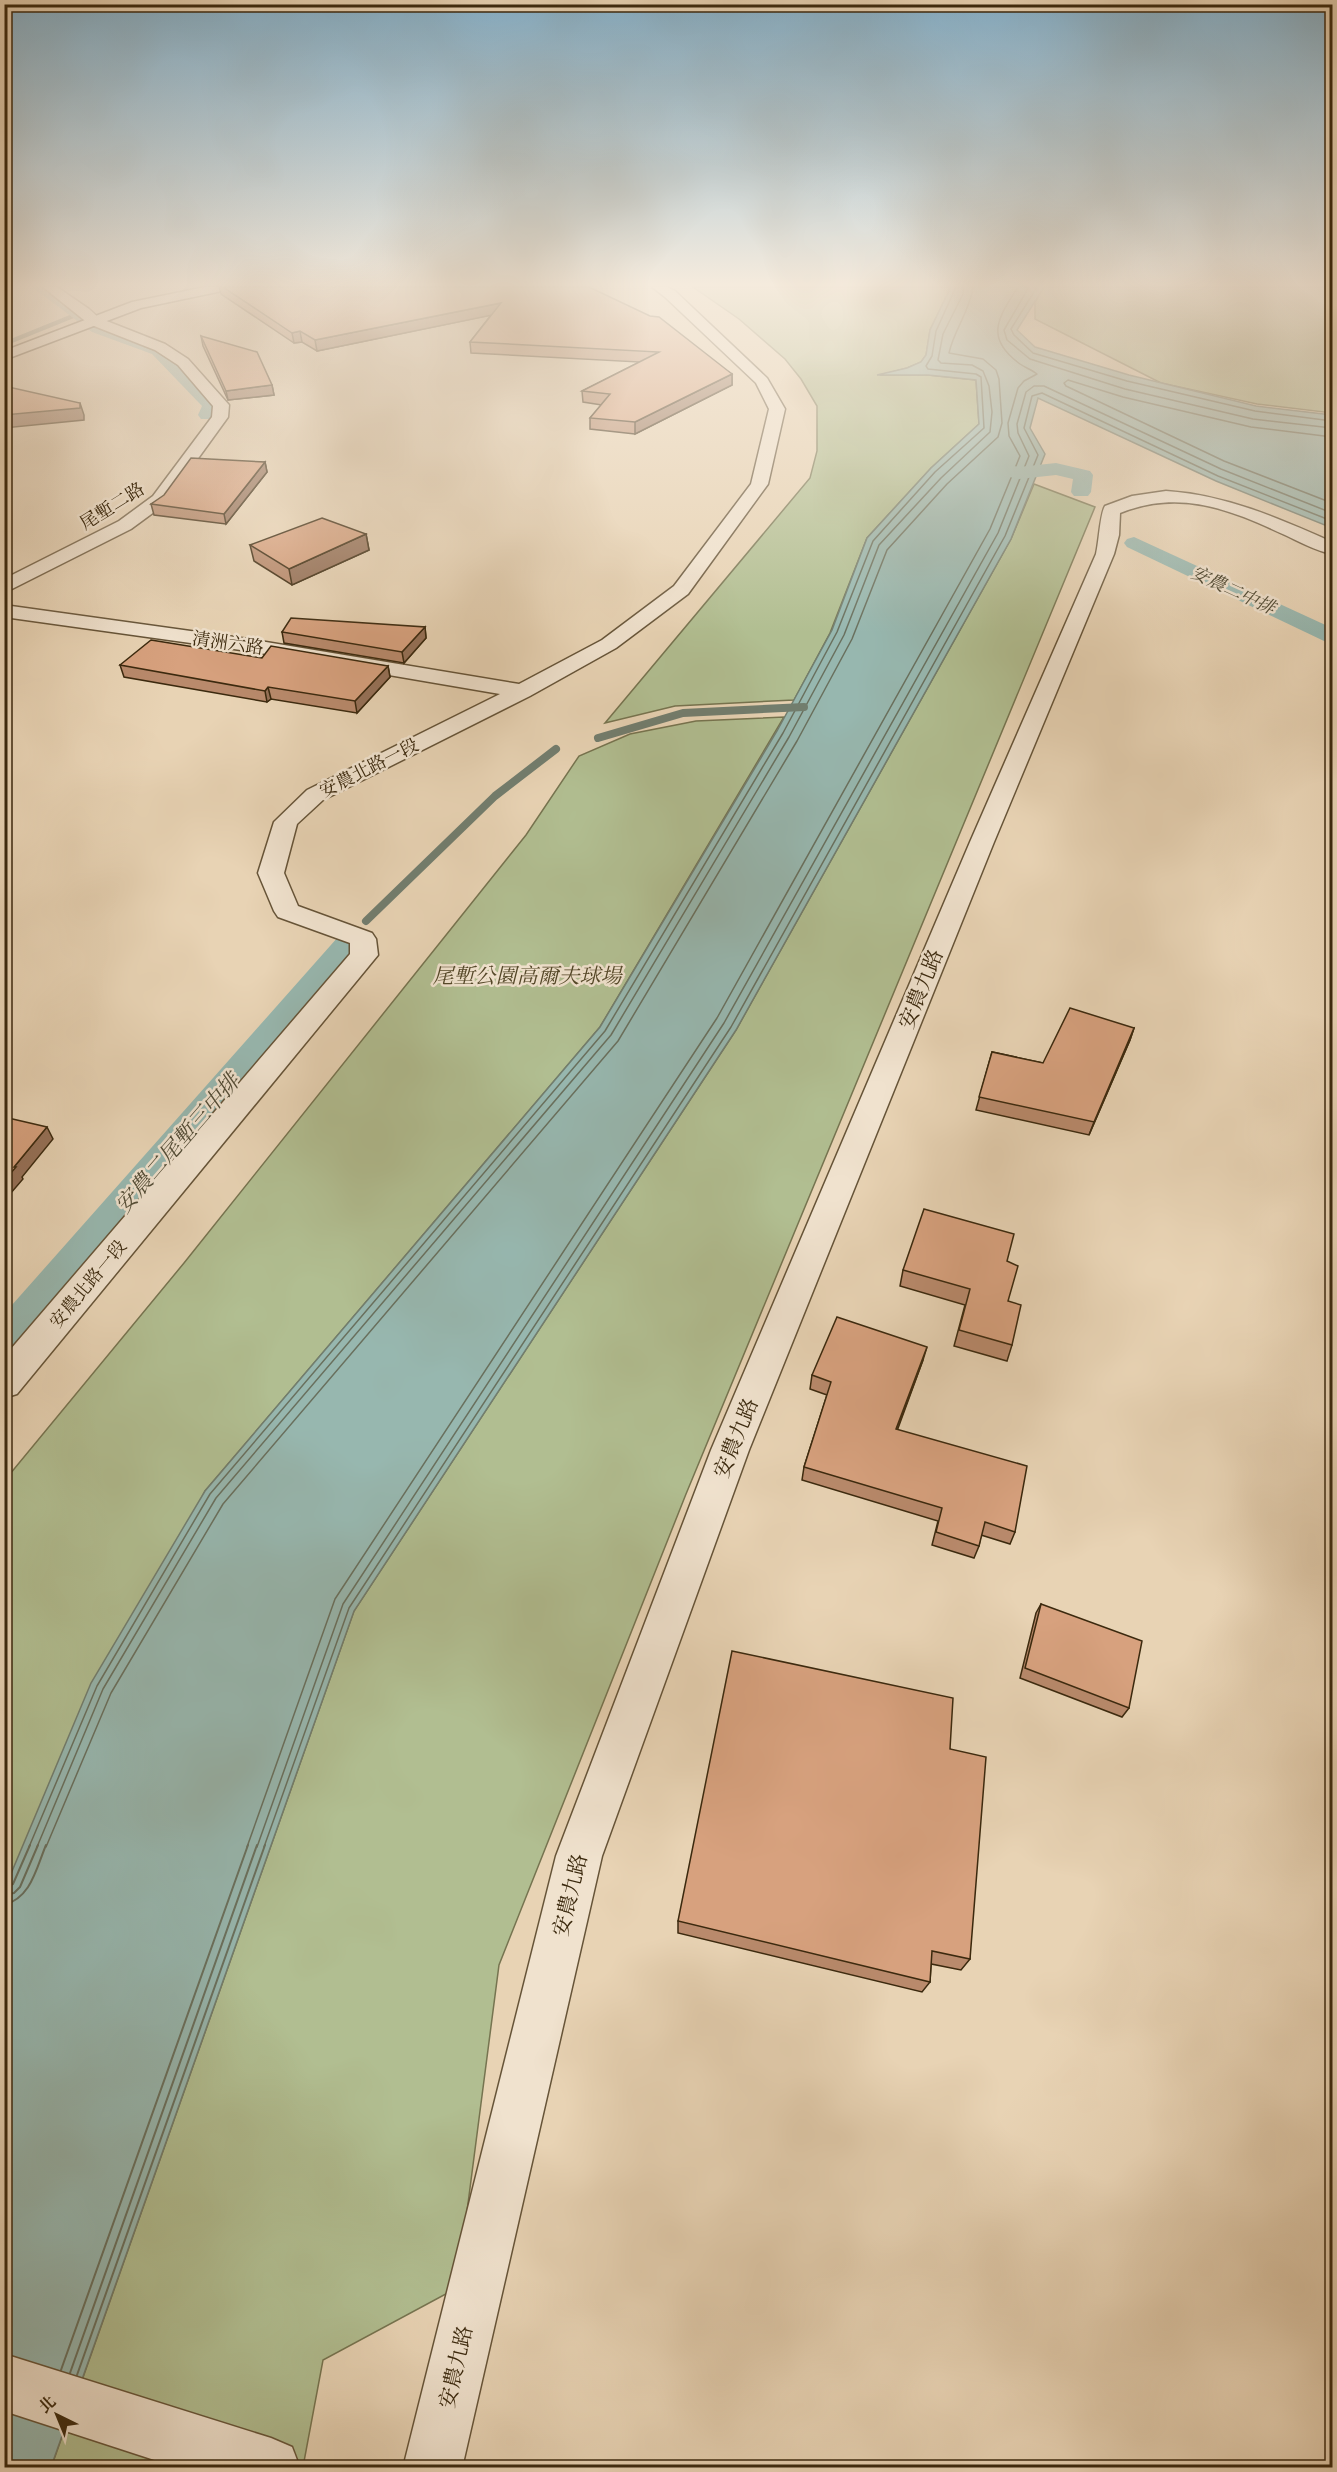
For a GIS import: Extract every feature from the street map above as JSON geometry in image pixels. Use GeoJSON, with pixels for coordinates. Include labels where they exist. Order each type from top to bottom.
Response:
{"type":"FeatureCollection","features":[{"type":"Feature","properties":{"kind":"street","name":"尾塹二路"},"geometry":{"type":"LineString","coordinates":[[4,587],[125,525],[159,500],[220,417],[221,405],[219,402]]}},
{"type":"Feature","properties":{"kind":"street","name":"安農北路一段"},"geometry":{"type":"LineString","coordinates":[[4,1383],[364,955],[363,939],[287,911],[271,873],[286,822],[315,795],[522,691],[609,644],[681,590],[759,484],[777,409],[773,402]]}},
{"type":"Feature","properties":{"kind":"street","name":"安農九路"},"geometry":{"type":"LineString","coordinates":[[432,2468],[579,1856],[730,1450],[982,842],[1105,554],[1110,535],[1111,510],[1128,501],[1149,497],[1181,496],[1216,502],[1263,519],[1332,549]]}},
{"type":"Feature","properties":{"kind":"street","name":"清洲六路"},"geometry":{"type":"LineString","coordinates":[[4,611],[248,645],[522,691]]}},
{"type":"Feature","properties":{"kind":"street"},"geometry":{"type":"LineString","coordinates":[[4,2382],[271,2468]]}},
{"type":"Feature","properties":{"kind":"green space"},"geometry":{"type":"Polygon","coordinates":[[[815,402],[978,402],[979,424],[931,468],[867,538],[830,633],[794,700],[675,706],[605,723],[810,478],[817,451],[817,406],[815,402]]]}},
{"type":"Feature","properties":{"kind":"green space"},"geometry":{"type":"Polygon","coordinates":[[[1250,402],[1332,402],[1332,413],[1250,402]]]}},
{"type":"Feature","properties":{"kind":"green space"},"geometry":{"type":"Polygon","coordinates":[[[1034,484],[1095,507],[686,1494],[499,1965],[457,2288],[323,2360],[303,2467],[51,2468],[354,1611],[736,1030],[1011,539],[1034,484]]]}},
{"type":"Feature","properties":{"kind":"green space","name":"尾塹公園高爾夫球場"},"geometry":{"type":"Polygon","coordinates":[[[784,717],[600,1027],[205,1491],[5,1889],[5,1480],[184,1263],[526,835],[579,756],[630,734],[696,721],[784,717]]]}},
{"type":"Feature","properties":{"kind":"water"},"geometry":{"type":"Polygon","coordinates":[[[978,402],[1037,402],[1030,428],[1045,454],[1011,539],[736,1030],[354,1611],[51,2467],[5,2468],[5,1888],[91,1683],[205,1491],[600,1027],[777,731],[832,630],[867,538],[931,468],[979,424],[978,402]]]}},
{"type":"Feature","properties":{"kind":"water"},"geometry":{"type":"Polygon","coordinates":[[[1047,402],[1241,402],[1332,415],[1332,528],[1216,481],[1047,402]]]}},
{"type":"Feature","properties":{"kind":"building"},"geometry":{"type":"Polygon","coordinates":[[[4,402],[80,403],[80,408],[4,415],[4,402]]]}},
{"type":"Feature","properties":{"kind":"building"},"geometry":{"type":"Polygon","coordinates":[[[603,402],[675,402],[635,422],[590,418],[603,402]]]}},
{"type":"Feature","properties":{"kind":"building"},"geometry":{"type":"Polygon","coordinates":[[[191,458],[265,462],[224,514],[151,504],[164,495],[191,458]]]}},
{"type":"Feature","properties":{"kind":"building"},"geometry":{"type":"Polygon","coordinates":[[[322,518],[366,534],[289,569],[250,545],[322,518]]]}},
{"type":"Feature","properties":{"kind":"building"},"geometry":{"type":"Polygon","coordinates":[[[291,618],[425,627],[402,652],[282,632],[291,618]]]}},
{"type":"Feature","properties":{"kind":"building"},"geometry":{"type":"Polygon","coordinates":[[[151,640],[262,658],[271,646],[388,666],[355,701],[268,687],[265,691],[120,665],[151,640]]]}},
{"type":"Feature","properties":{"kind":"building"},"geometry":{"type":"Polygon","coordinates":[[[1070,1008],[1134,1028],[1094,1122],[979,1097],[992,1052],[1043,1063],[1070,1008]]]}},
{"type":"Feature","properties":{"kind":"building"},"geometry":{"type":"Polygon","coordinates":[[[4,1117],[47,1127],[4,1181],[4,1117]]]}},
{"type":"Feature","properties":{"kind":"building"},"geometry":{"type":"Polygon","coordinates":[[[924,1209],[1014,1234],[1007,1261],[1018,1266],[1008,1301],[1021,1305],[1012,1345],[959,1330],[970,1289],[903,1270],[924,1209]]]}},
{"type":"Feature","properties":{"kind":"building"},"geometry":{"type":"Polygon","coordinates":[[[837,1317],[927,1347],[896,1429],[1027,1466],[1015,1532],[985,1522],[979,1546],[936,1532],[942,1508],[804,1467],[831,1382],[812,1375],[837,1317]]]}},
{"type":"Feature","properties":{"kind":"building"},"geometry":{"type":"Polygon","coordinates":[[[1041,1604],[1142,1641],[1129,1708],[1025,1668],[1041,1604]]]}},
{"type":"Feature","properties":{"kind":"building"},"geometry":{"type":"Polygon","coordinates":[[[732,1651],[953,1698],[950,1749],[986,1757],[970,1959],[932,1951],[930,1982],[678,1921],[732,1651]]]}},
{"type":"Feature","properties":{"kind":"waterway"},"geometry":{"type":"LineString","coordinates":[[207,415],[211,405],[208,402]]}},
{"type":"Feature","properties":{"kind":"waterway","name":"安農二中排"},"geometry":{"type":"LineString","coordinates":[[992,468],[1019,473],[1056,469],[1083,475],[1081,492]]}},
{"type":"Feature","properties":{"kind":"waterway","name":"安農二中排"},"geometry":{"type":"LineString","coordinates":[[1134,543],[1332,636]]}},
{"type":"Feature","properties":{"kind":"waterway"},"geometry":{"type":"LineString","coordinates":[[598,738],[683,713],[804,707]]}},
{"type":"Feature","properties":{"kind":"waterway"},"geometry":{"type":"LineString","coordinates":[[366,921],[495,796],[556,749]]}},
{"type":"Feature","properties":{"kind":"waterway","name":"安農二尾塹三中排"},"geometry":{"type":"LineString","coordinates":[[4,1342],[349,944]]}}]}
